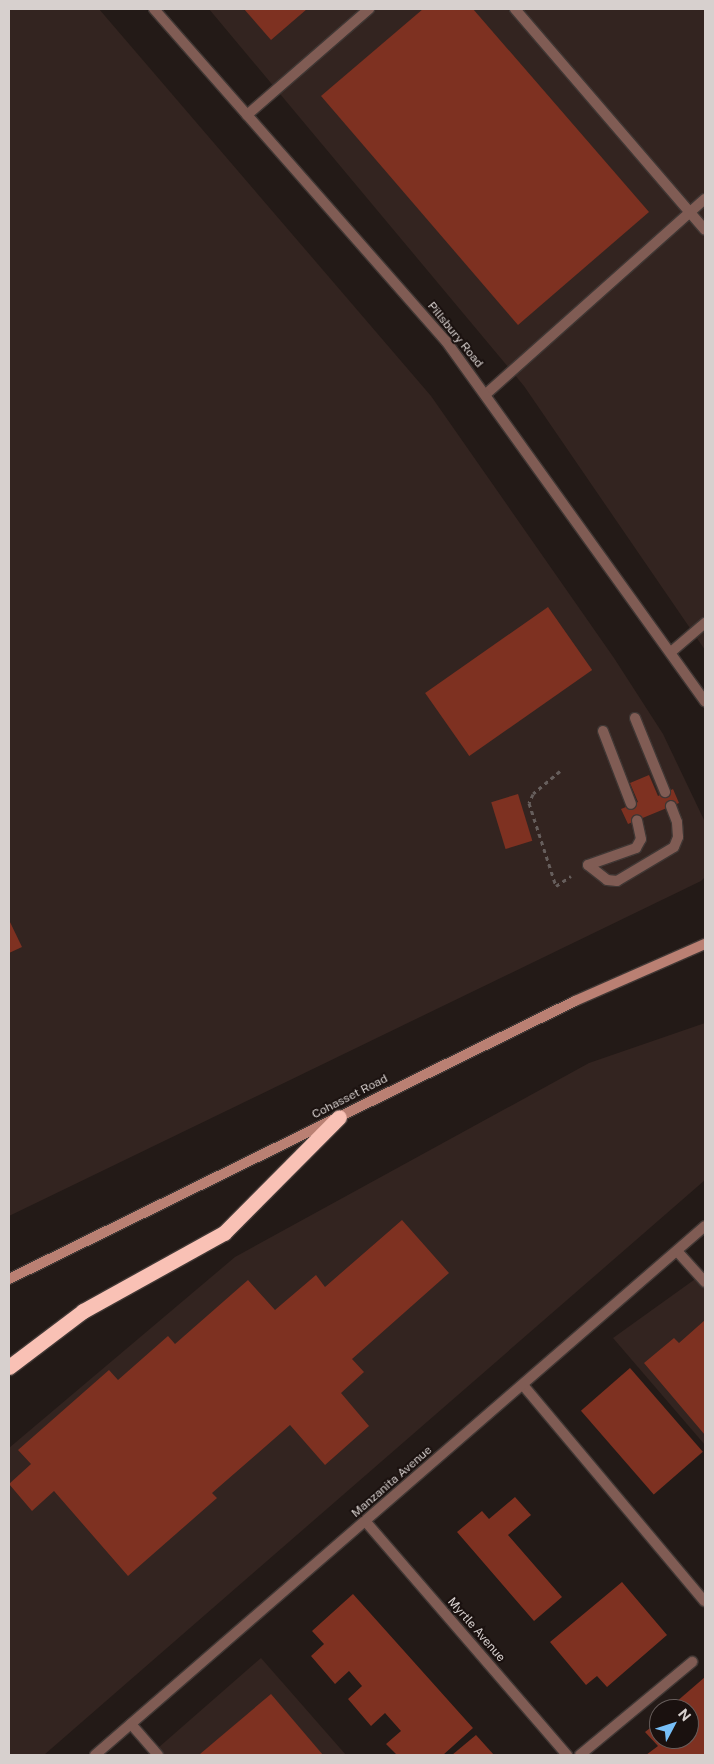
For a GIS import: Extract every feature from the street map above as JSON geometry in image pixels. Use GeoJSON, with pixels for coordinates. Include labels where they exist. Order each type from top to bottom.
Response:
{"type":"FeatureCollection","features":[{"type":"Feature","properties":{"kind":"highway"},"geometry":{"type":"LineString","coordinates":[[9,1367],[83,1311],[224,1233],[339,1117]]}},
{"type":"Feature","properties":{"kind":"main road","name":"Cohasset Road"},"geometry":{"type":"LineString","coordinates":[[9,1279],[575,1001],[705,944]]}},
{"type":"Feature","properties":{"kind":"street","name":"Pillsbury Road"},"geometry":{"type":"LineString","coordinates":[[154,9],[446,341],[486,394],[705,702]]}},
{"type":"Feature","properties":{"kind":"street"},"geometry":{"type":"LineString","coordinates":[[247,115],[369,9]]}},
{"type":"Feature","properties":{"kind":"street"},"geometry":{"type":"LineString","coordinates":[[516,9],[705,230]]}},
{"type":"Feature","properties":{"kind":"street"},"geometry":{"type":"LineString","coordinates":[[486,394],[705,198]]}},
{"type":"Feature","properties":{"kind":"street"},"geometry":{"type":"LineString","coordinates":[[670,652],[705,623]]}},
{"type":"Feature","properties":{"kind":"street"},"geometry":{"type":"LineString","coordinates":[[634,718],[666,792]]}},
{"type":"Feature","properties":{"kind":"street"},"geometry":{"type":"LineString","coordinates":[[603,731],[631,804]]}},
{"type":"Feature","properties":{"kind":"street"},"geometry":{"type":"LineString","coordinates":[[637,820],[641,839],[636,848],[588,865],[607,880],[617,881],[674,847],[678,837],[677,822],[671,806]]}},
{"type":"Feature","properties":{"kind":"street","name":"Manzanita Avenue"},"geometry":{"type":"LineString","coordinates":[[95,1755],[366,1522],[705,1226]]}},
{"type":"Feature","properties":{"kind":"street"},"geometry":{"type":"LineString","coordinates":[[677,1251],[705,1282]]}},
{"type":"Feature","properties":{"kind":"street"},"geometry":{"type":"LineString","coordinates":[[523,1385],[704,1601]]}},
{"type":"Feature","properties":{"kind":"street","name":"Myrtle Avenue"},"geometry":{"type":"LineString","coordinates":[[366,1522],[567,1755]]}},
{"type":"Feature","properties":{"kind":"street"},"geometry":{"type":"LineString","coordinates":[[580,1755],[692,1662]]}},
{"type":"Feature","properties":{"kind":"street"},"geometry":{"type":"LineString","coordinates":[[131,1724],[158,1755]]}},
{"type":"Feature","properties":{"kind":"path"},"geometry":{"type":"LineString","coordinates":[[556,886],[529,803],[532,794],[560,770]]}},
{"type":"Feature","properties":{"kind":"shaded area"},"geometry":{"type":"Polygon","coordinates":[[[9,9],[99,9],[431,396],[614,658],[663,734],[705,822],[705,877],[701,881],[9,1216],[9,9]]]}},
{"type":"Feature","properties":{"kind":"shaded area"},"geometry":{"type":"Polygon","coordinates":[[[209,9],[705,9],[705,650],[524,386],[209,9]]]}},
{"type":"Feature","properties":{"kind":"shaded area"},"geometry":{"type":"Polygon","coordinates":[[[705,1023],[705,1180],[44,1755],[9,1755],[9,1448],[235,1257],[589,1063],[705,1023]]]}},
{"type":"Feature","properties":{"kind":"shaded area"},"geometry":{"type":"Polygon","coordinates":[[[705,1272],[705,1445],[613,1338],[705,1272]]]}},
{"type":"Feature","properties":{"kind":"shaded area"},"geometry":{"type":"Polygon","coordinates":[[[261,1658],[346,1755],[150,1755],[261,1658]]]}},
{"type":"Feature","properties":{"kind":"building"},"geometry":{"type":"Polygon","coordinates":[[[244,9],[307,9],[271,40],[244,9]]]}},
{"type":"Feature","properties":{"kind":"building"},"geometry":{"type":"Polygon","coordinates":[[[423,9],[473,9],[649,212],[518,325],[321,96],[423,9]]]}},
{"type":"Feature","properties":{"kind":"building"},"geometry":{"type":"Polygon","coordinates":[[[548,607],[592,670],[469,756],[425,693],[548,607]]]}},
{"type":"Feature","properties":{"kind":"building"},"geometry":{"type":"Polygon","coordinates":[[[649,775],[658,796],[673,789],[679,803],[628,824],[621,809],[638,802],[630,783],[649,775]]]}},
{"type":"Feature","properties":{"kind":"building"},"geometry":{"type":"Polygon","coordinates":[[[518,794],[532,841],[506,849],[491,802],[518,794]]]}},
{"type":"Feature","properties":{"kind":"building"},"geometry":{"type":"Polygon","coordinates":[[[9,920],[22,947],[9,953],[9,920]]]}},
{"type":"Feature","properties":{"kind":"building"},"geometry":{"type":"Polygon","coordinates":[[[402,1220],[449,1273],[352,1359],[364,1372],[341,1393],[369,1426],[325,1465],[290,1425],[212,1493],[217,1498],[128,1576],[54,1491],[32,1511],[9,1484],[31,1464],[18,1450],[109,1370],[118,1380],[168,1336],[175,1344],[248,1280],[275,1310],[316,1275],[325,1287],[402,1220]]]}},
{"type":"Feature","properties":{"kind":"building"},"geometry":{"type":"Polygon","coordinates":[[[705,1320],[705,1435],[644,1363],[674,1338],[679,1343],[705,1320]]]}},
{"type":"Feature","properties":{"kind":"building"},"geometry":{"type":"Polygon","coordinates":[[[630,1368],[703,1452],[654,1494],[581,1411],[630,1368]]]}},
{"type":"Feature","properties":{"kind":"building"},"geometry":{"type":"Polygon","coordinates":[[[515,1497],[531,1515],[508,1535],[562,1597],[534,1621],[457,1532],[482,1511],[489,1519],[515,1497]]]}},
{"type":"Feature","properties":{"kind":"building"},"geometry":{"type":"Polygon","coordinates":[[[622,1582],[667,1635],[607,1687],[597,1676],[586,1685],[550,1642],[622,1582]]]}},
{"type":"Feature","properties":{"kind":"building"},"geometry":{"type":"Polygon","coordinates":[[[353,1594],[473,1728],[443,1755],[397,1755],[386,1744],[401,1731],[385,1713],[371,1726],[348,1699],[362,1686],[349,1671],[335,1684],[311,1656],[324,1644],[312,1631],[353,1594]]]}},
{"type":"Feature","properties":{"kind":"building"},"geometry":{"type":"Polygon","coordinates":[[[705,1677],[705,1755],[646,1755],[654,1749],[699,1749],[699,1699],[680,1699],[705,1677]]]}},
{"type":"Feature","properties":{"kind":"building"},"geometry":{"type":"Polygon","coordinates":[[[271,1694],[323,1755],[200,1754],[271,1694]]]}},
{"type":"Feature","properties":{"kind":"building"},"geometry":{"type":"Polygon","coordinates":[[[476,1735],[494,1755],[452,1755],[476,1735]]]}}]}
